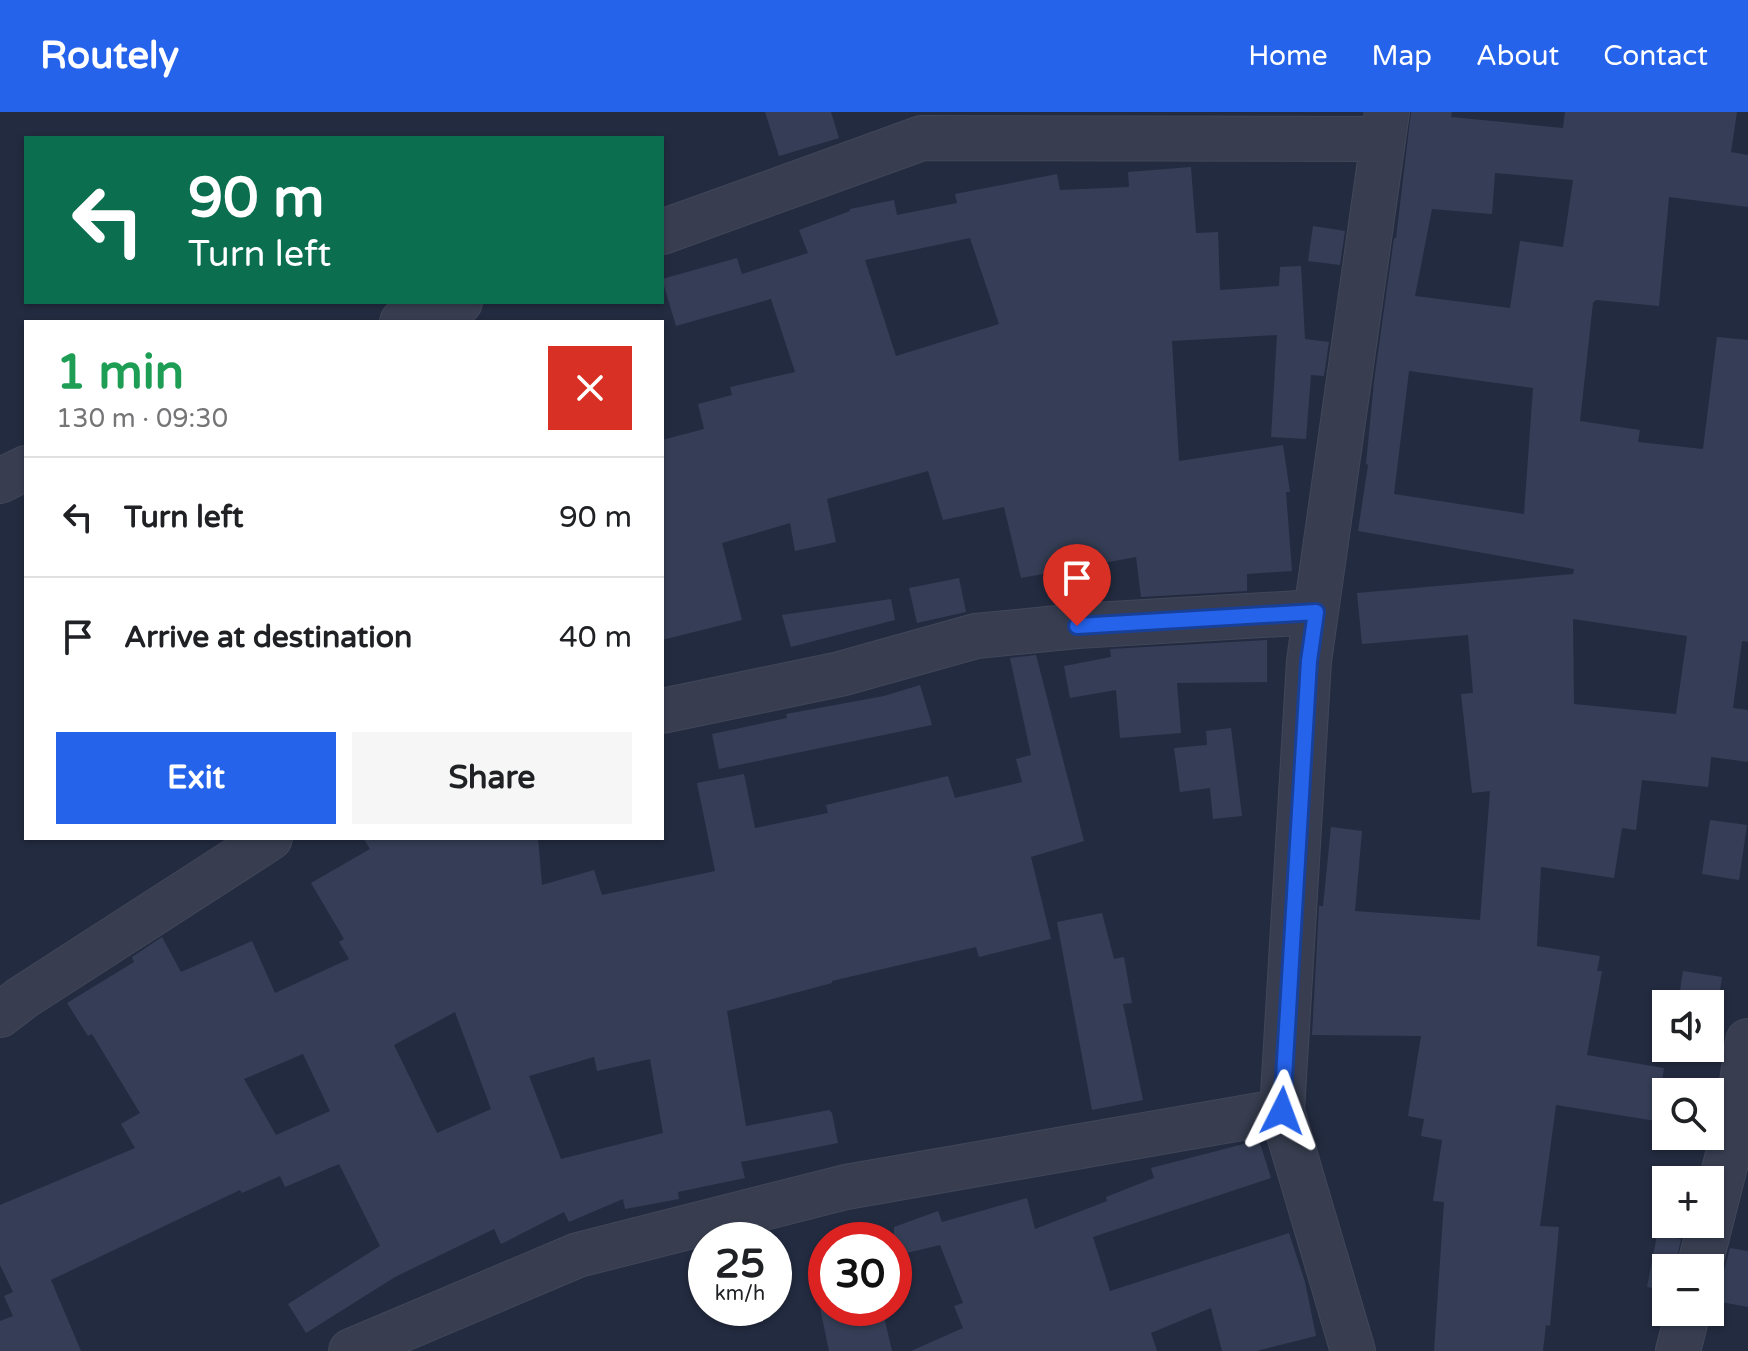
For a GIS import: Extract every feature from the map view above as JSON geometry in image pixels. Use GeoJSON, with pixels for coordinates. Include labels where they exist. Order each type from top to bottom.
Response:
{"type":"FeatureCollection","features":[{"type":"Feature","properties":{"kind":"street"},"geometry":{"type":"LineString","coordinates":[[664,231],[920,125],[1385,126],[1309,661],[1282,1111],[1353,1351]]}},
{"type":"Feature","properties":{"kind":"street"},"geometry":{"type":"LineString","coordinates":[[408,320],[454,304]]}},
{"type":"Feature","properties":{"kind":"street"},"geometry":{"type":"LineString","coordinates":[[0,481],[24,469]]}},
{"type":"Feature","properties":{"kind":"street"},"geometry":{"type":"LineString","coordinates":[[664,711],[840,674],[976,636],[1077,626],[1316,612]]}},
{"type":"Feature","properties":{"kind":"street"},"geometry":{"type":"LineString","coordinates":[[0,1015],[267,840]]}},
{"type":"Feature","properties":{"kind":"street"},"geometry":{"type":"LineString","coordinates":[[1703,1254],[1736,1123],[1748,1041]]}},
{"type":"Feature","properties":{"kind":"street"},"geometry":{"type":"LineString","coordinates":[[351,1351],[578,1255],[846,1187],[1282,1111]]}},
{"type":"Feature","properties":{"kind":"street"},"geometry":{"type":"LineString","coordinates":[[1678,1351],[1684,1326]]}},
{"type":"Feature","properties":{"kind":"building"},"geometry":{"type":"Polygon","coordinates":[[[765,112],[831,112],[839,138],[779,156],[765,112]]]}},
{"type":"Feature","properties":{"kind":"building"},"geometry":{"type":"Polygon","coordinates":[[[1411,112],[1452,112],[1451,117],[1563,128],[1565,112],[1737,112],[1731,152],[1748,155],[1748,207],[1669,197],[1659,306],[1596,300],[1593,303],[1580,421],[1640,430],[1638,442],[1703,449],[1717,337],[1748,340],[1748,642],[1742,641],[1733,708],[1748,710],[1748,762],[1711,757],[1708,787],[1642,780],[1636,830],[1622,828],[1614,878],[1541,867],[1537,946],[1600,956],[1597,971],[1602,971],[1587,1055],[1664,1068],[1662,1078],[1652,1078],[1652,1120],[1556,1105],[1540,1226],[1559,1227],[1550,1326],[1546,1325],[1543,1351],[1434,1351],[1444,1202],[1433,1201],[1442,1140],[1421,1136],[1424,1119],[1408,1116],[1421,1036],[1312,1035],[1319,906],[1323,906],[1331,827],[1362,831],[1355,911],[1480,920],[1490,791],[1472,793],[1461,694],[1473,693],[1468,635],[1362,644],[1357,593],[1573,574],[1574,569],[1358,531],[1368,465],[1374,381],[1411,112]],[[1495,173],[1492,214],[1432,209],[1415,296],[1510,308],[1520,241],[1563,247],[1573,180],[1495,173]],[[1409,371],[1394,494],[1524,514],[1533,388],[1409,371]],[[1573,619],[1574,704],[1676,714],[1687,636],[1573,619]]]}},
{"type":"Feature","properties":{"kind":"building"},"geometry":{"type":"Polygon","coordinates":[[[1191,167],[1196,233],[1218,232],[1220,290],[1279,286],[1280,267],[1301,266],[1305,339],[1329,342],[1324,376],[1311,375],[1306,439],[1271,437],[1277,335],[1172,341],[1179,461],[1283,445],[1290,492],[1286,492],[1292,571],[1247,574],[1247,591],[1141,597],[1136,557],[1021,578],[1004,507],[943,520],[928,471],[827,499],[836,542],[795,551],[790,523],[722,543],[742,620],[664,640],[664,439],[704,429],[698,404],[732,395],[730,387],[795,372],[771,299],[676,326],[664,278],[737,258],[742,274],[808,253],[799,230],[850,209],[894,200],[897,215],[957,203],[955,194],[1057,174],[1060,190],[1129,187],[1128,172],[1191,167]],[[970,238],[865,260],[896,356],[999,324],[970,238]]]}},
{"type":"Feature","properties":{"kind":"building"},"geometry":{"type":"Polygon","coordinates":[[[1313,226],[1345,231],[1340,265],[1308,261],[1313,226]]]}},
{"type":"Feature","properties":{"kind":"building"},"geometry":{"type":"Polygon","coordinates":[[[959,578],[966,612],[917,623],[909,588],[959,578]]]}},
{"type":"Feature","properties":{"kind":"building"},"geometry":{"type":"Polygon","coordinates":[[[891,599],[895,620],[791,647],[782,615],[891,599]]]}},
{"type":"Feature","properties":{"kind":"building"},"geometry":{"type":"Polygon","coordinates":[[[1267,640],[1267,682],[1177,683],[1181,733],[1120,738],[1116,690],[1070,698],[1064,666],[1111,657],[1110,649],[1267,640]]]}},
{"type":"Feature","properties":{"kind":"building"},"geometry":{"type":"Polygon","coordinates":[[[1036,655],[1084,841],[1031,857],[1051,939],[979,957],[976,947],[832,981],[727,1011],[746,1126],[829,1110],[838,1143],[741,1162],[745,1178],[678,1192],[679,1199],[625,1209],[623,1199],[569,1222],[564,1212],[501,1244],[494,1229],[395,1277],[306,1333],[288,1304],[380,1246],[339,1164],[285,1187],[280,1176],[242,1193],[240,1190],[51,1280],[81,1351],[0,1351],[0,1321],[13,1316],[4,1296],[13,1292],[0,1265],[0,1205],[135,1148],[121,1124],[140,1113],[92,1034],[88,1036],[67,1003],[134,962],[132,957],[162,937],[181,972],[252,941],[275,993],[349,959],[339,942],[344,939],[311,883],[370,849],[364,840],[538,840],[542,885],[594,870],[602,895],[715,871],[697,783],[744,774],[755,828],[828,813],[826,805],[948,776],[955,798],[1022,782],[1016,759],[1031,755],[1010,658],[1036,655]],[[455,1012],[394,1045],[437,1133],[491,1109],[455,1012]],[[303,1054],[244,1079],[276,1135],[330,1111],[303,1054]],[[594,1057],[529,1076],[561,1159],[663,1133],[650,1059],[597,1071],[594,1057]]]}},
{"type":"Feature","properties":{"kind":"building"},"geometry":{"type":"Polygon","coordinates":[[[920,685],[932,725],[719,769],[712,734],[787,718],[786,714],[884,696],[920,685]]]}},
{"type":"Feature","properties":{"kind":"building"},"geometry":{"type":"Polygon","coordinates":[[[1231,728],[1242,816],[1213,819],[1210,788],[1180,792],[1174,748],[1207,745],[1206,731],[1231,728]]]}},
{"type":"Feature","properties":{"kind":"building"},"geometry":{"type":"Polygon","coordinates":[[[1710,820],[1747,825],[1739,880],[1702,874],[1710,820]]]}},
{"type":"Feature","properties":{"kind":"building"},"geometry":{"type":"Polygon","coordinates":[[[1102,913],[1114,959],[1124,957],[1132,1003],[1123,1004],[1143,1100],[1092,1110],[1057,922],[1102,913]]]}},
{"type":"Feature","properties":{"kind":"building"},"geometry":{"type":"Polygon","coordinates":[[[1683,971],[1722,977],[1720,990],[1680,990],[1683,971]]]}},
{"type":"Feature","properties":{"kind":"building"},"geometry":{"type":"Polygon","coordinates":[[[1259,1140],[1271,1178],[1093,1237],[1110,1291],[1289,1233],[1305,1282],[1316,1336],[1256,1351],[1222,1351],[1211,1308],[1151,1333],[1157,1351],[911,1351],[963,1328],[954,1306],[963,1303],[940,1245],[912,1252],[912,1222],[908,1222],[938,1211],[942,1222],[1027,1198],[1035,1229],[1107,1201],[1106,1197],[1154,1178],[1151,1168],[1259,1140]]]}},
{"type":"Feature","properties":{"kind":"building"},"geometry":{"type":"Polygon","coordinates":[[[1656,1238],[1681,1239],[1678,1254],[1653,1254],[1656,1238]]]}},
{"type":"Feature","properties":{"kind":"building"},"geometry":{"type":"Polygon","coordinates":[[[1730,1248],[1748,1251],[1748,1307],[1724,1303],[1724,1271],[1730,1248]]]}},
{"type":"Feature","properties":{"kind":"building"},"geometry":{"type":"Polygon","coordinates":[[[1652,1261],[1652,1288],[1647,1287],[1652,1261]]]}},
{"type":"Feature","properties":{"kind":"building"},"geometry":{"type":"Polygon","coordinates":[[[824,1326],[886,1326],[892,1351],[829,1351],[824,1326]]]}},
{"type":"Feature","properties":{"kind":"route"},"geometry":{"type":"LineString","coordinates":[[1077,626],[1316,612],[1309,661],[1282,1111]]}}]}
